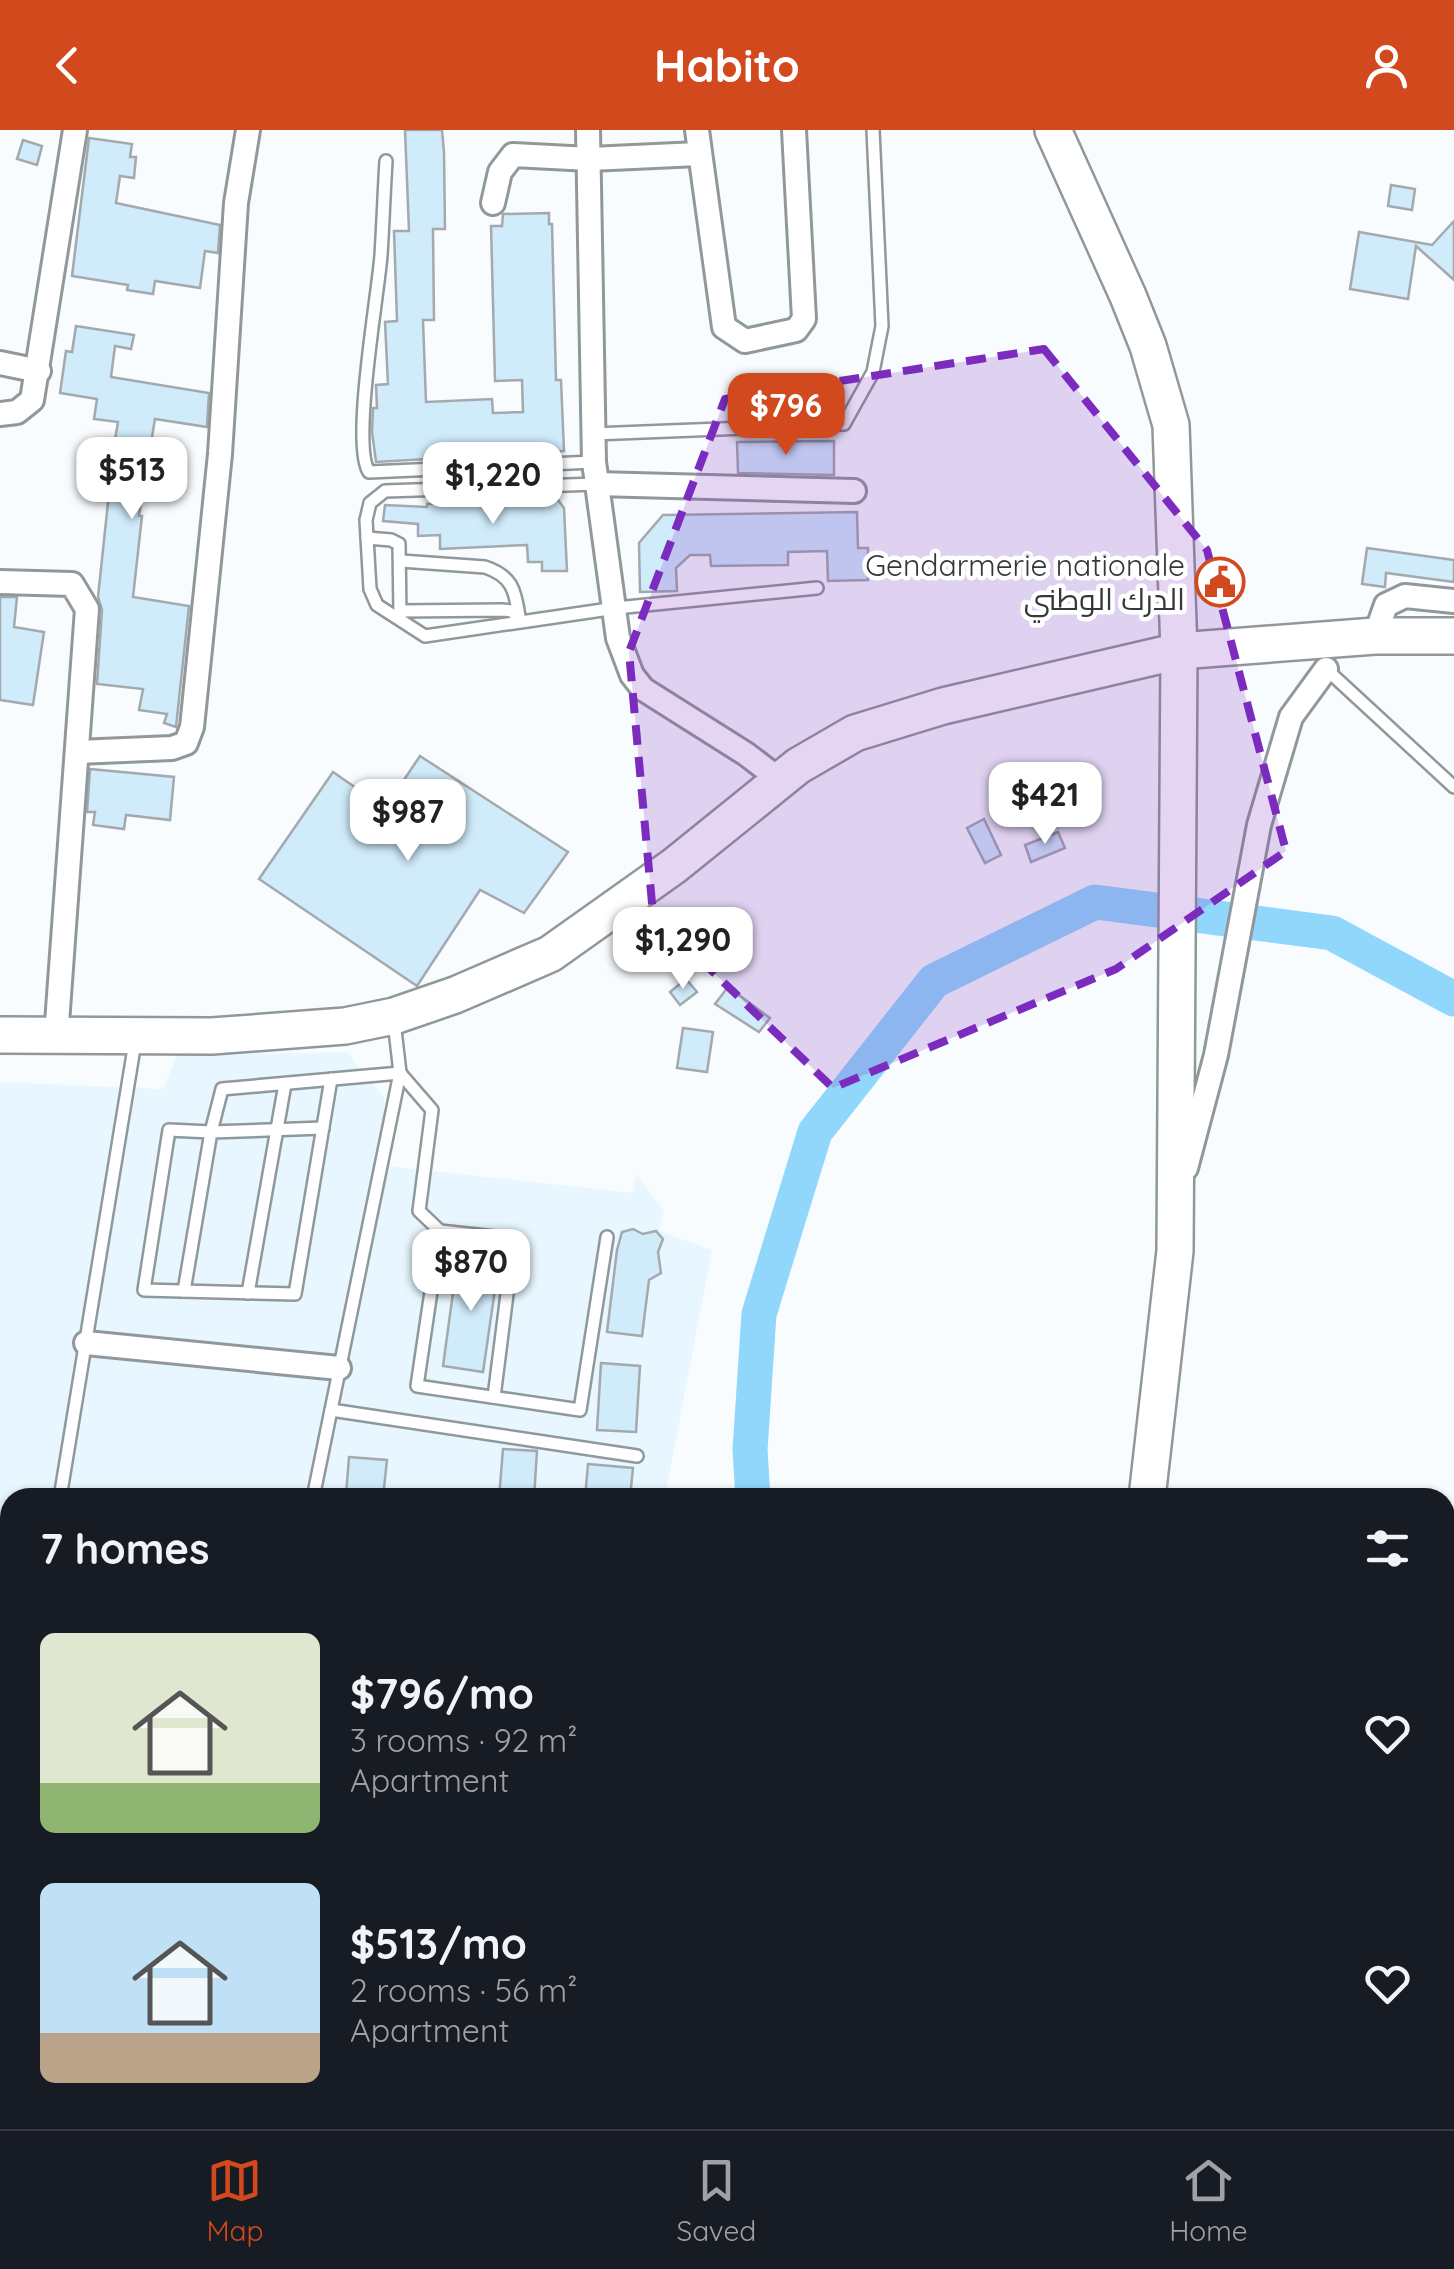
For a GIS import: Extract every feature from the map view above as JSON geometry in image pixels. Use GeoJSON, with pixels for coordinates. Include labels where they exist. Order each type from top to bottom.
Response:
{"type":"FeatureCollection","features":[{"type":"Feature","properties":{"kind":"main road"},"geometry":{"type":"LineString","coordinates":[[1053,130],[1142,329],[1171,424],[1179,652],[1175,1210],[1166,1348],[1148,1488]]}},
{"type":"Feature","properties":{"kind":"main road"},"geometry":{"type":"LineString","coordinates":[[0,1035],[212,1036],[345,1026],[394,1016],[455,995],[550,954],[674,866],[780,780],[854,733],[942,706],[1179,652],[1327,654],[1375,636],[1454,636]]}},
{"type":"Feature","properties":{"kind":"street"},"geometry":{"type":"LineString","coordinates":[[0,414],[17,412],[32,400],[75,130]]}},
{"type":"Feature","properties":{"kind":"street"},"geometry":{"type":"LineString","coordinates":[[77,752],[172,748],[186,742],[192,728],[220,454],[236,203],[248,130]]}},
{"type":"Feature","properties":{"kind":"street"},"geometry":{"type":"LineString","coordinates":[[588,130],[593,434],[624,660],[643,689],[780,780]]}},
{"type":"Feature","properties":{"kind":"street"},"geometry":{"type":"LineString","coordinates":[[697,130],[724,327],[746,340],[796,330],[804,319],[794,130]]}},
{"type":"Feature","properties":{"kind":"street"},"geometry":{"type":"LineString","coordinates":[[493,203],[500,172],[513,154],[590,160],[698,154]]}},
{"type":"Feature","properties":{"kind":"street"},"geometry":{"type":"LineString","coordinates":[[0,362],[39,370]]}},
{"type":"Feature","properties":{"kind":"street"},"geometry":{"type":"LineString","coordinates":[[596,473],[854,491]]}},
{"type":"Feature","properties":{"kind":"street"},"geometry":{"type":"LineString","coordinates":[[0,582],[72,584],[87,610],[56,1037]]}},
{"type":"Feature","properties":{"kind":"street"},"geometry":{"type":"LineString","coordinates":[[1375,636],[1386,605],[1405,596],[1454,601]]}},
{"type":"Feature","properties":{"kind":"street"},"geometry":{"type":"LineString","coordinates":[[1175,1210],[1216,1055],[1259,826],[1291,717],[1327,654]]}},
{"type":"Feature","properties":{"kind":"street"},"geometry":{"type":"LineString","coordinates":[[86,1343],[339,1368]]}},
{"type":"Feature","properties":{"kind":"lane"},"geometry":{"type":"LineString","coordinates":[[593,434],[844,424],[873,372],[882,326],[874,130]]}},
{"type":"Feature","properties":{"kind":"lane"},"geometry":{"type":"LineString","coordinates":[[386,161],[381,257],[362,433],[364,466],[369,472],[596,473]]}},
{"type":"Feature","properties":{"kind":"lane"},"geometry":{"type":"LineString","coordinates":[[596,473],[385,491],[370,503],[366,520],[370,589],[377,605],[400,616],[425,636],[520,619],[817,588]]}},
{"type":"Feature","properties":{"kind":"lane"},"geometry":{"type":"LineString","coordinates":[[367,538],[399,544],[400,616]]}},
{"type":"Feature","properties":{"kind":"lane"},"geometry":{"type":"LineString","coordinates":[[400,561],[498,571],[515,590],[520,619]]}},
{"type":"Feature","properties":{"kind":"lane"},"geometry":{"type":"LineString","coordinates":[[400,616],[502,610],[520,619]]}},
{"type":"Feature","properties":{"kind":"lane"},"geometry":{"type":"LineString","coordinates":[[1327,654],[1454,787]]}},
{"type":"Feature","properties":{"kind":"lane"},"geometry":{"type":"LineString","coordinates":[[315,1488],[400,1073],[394,1016]]}},
{"type":"Feature","properties":{"kind":"lane"},"geometry":{"type":"LineString","coordinates":[[62,1488],[136,1038]]}},
{"type":"Feature","properties":{"kind":"lane"},"geometry":{"type":"LineString","coordinates":[[184,1291],[222,1089],[400,1073]]}},
{"type":"Feature","properties":{"kind":"lane"},"geometry":{"type":"LineString","coordinates":[[400,1073],[432,1110],[418,1211],[440,1230],[514,1239],[494,1397]]}},
{"type":"Feature","properties":{"kind":"lane"},"geometry":{"type":"LineString","coordinates":[[322,1128],[169,1130],[144,1290],[296,1294],[331,1080]]}},
{"type":"Feature","properties":{"kind":"lane"},"geometry":{"type":"LineString","coordinates":[[248,1293],[285,1084]]}},
{"type":"Feature","properties":{"kind":"lane"},"geometry":{"type":"LineString","coordinates":[[440,1230],[417,1386],[580,1410],[608,1237]]}},
{"type":"Feature","properties":{"kind":"lane"},"geometry":{"type":"LineString","coordinates":[[330,1410],[637,1456]]}},
{"type":"Feature","properties":{"kind":"highlighted area"},"geometry":{"type":"Polygon","coordinates":[[[1044,349],[1207,550],[1286,851],[1116,969],[833,1088],[653,914],[629,652],[725,399],[1044,349]]]}},
{"type":"Feature","properties":{"kind":"shaded area"},"geometry":{"type":"Polygon","coordinates":[[[347,1052],[385,1099],[378,1165],[633,1193],[636,1174],[664,1211],[659,1231],[712,1250],[667,1488],[0,1488],[0,1082],[163,1089],[177,1055],[347,1052]]]}},
{"type":"Feature","properties":{"kind":"building"},"geometry":{"type":"Polygon","coordinates":[[[405,130],[442,130],[444,152],[445,229],[433,229],[434,320],[423,320],[426,402],[492,399],[493,413],[523,412],[522,380],[495,381],[491,226],[502,226],[503,214],[549,213],[556,380],[561,380],[564,451],[376,462],[372,432],[376,385],[388,384],[385,322],[397,321],[394,231],[409,231],[405,130]]]}},
{"type":"Feature","properties":{"kind":"building"},"geometry":{"type":"Polygon","coordinates":[[[89,138],[132,144],[130,157],[136,157],[134,178],[120,176],[116,203],[220,225],[218,253],[205,251],[200,288],[155,281],[153,294],[127,290],[128,285],[72,276],[89,138]]]}},
{"type":"Feature","properties":{"kind":"building"},"geometry":{"type":"Polygon","coordinates":[[[23,140],[42,146],[37,165],[17,159],[23,140]]]}},
{"type":"Feature","properties":{"kind":"building"},"geometry":{"type":"Polygon","coordinates":[[[1391,185],[1415,189],[1412,210],[1388,206],[1391,185]]]}},
{"type":"Feature","properties":{"kind":"building"},"geometry":{"type":"Polygon","coordinates":[[[1454,221],[1454,280],[1416,246],[1408,299],[1350,289],[1359,232],[1432,245],[1454,221]]]}},
{"type":"Feature","properties":{"kind":"building"},"geometry":{"type":"Polygon","coordinates":[[[76,326],[134,335],[131,349],[115,346],[111,377],[209,393],[207,427],[155,419],[139,516],[133,597],[189,606],[176,727],[164,723],[167,714],[139,710],[143,689],[97,684],[102,610],[98,597],[109,493],[106,492],[118,422],[94,419],[97,399],[60,393],[66,351],[72,352],[76,326]]]}},
{"type":"Feature","properties":{"kind":"building"},"geometry":{"type":"Polygon","coordinates":[[[834,441],[834,475],[738,473],[737,442],[834,441]]]}},
{"type":"Feature","properties":{"kind":"building"},"geometry":{"type":"Polygon","coordinates":[[[558,500],[564,508],[567,571],[542,571],[542,562],[528,562],[527,545],[440,549],[440,535],[418,536],[418,524],[383,521],[385,505],[427,507],[558,500]]]}},
{"type":"Feature","properties":{"kind":"building"},"geometry":{"type":"Polygon","coordinates":[[[857,512],[858,548],[868,548],[868,580],[828,581],[827,551],[788,552],[788,565],[711,566],[710,555],[690,555],[676,568],[677,591],[640,592],[639,543],[663,515],[857,512]]]}},
{"type":"Feature","properties":{"kind":"building"},"geometry":{"type":"Polygon","coordinates":[[[1367,548],[1454,560],[1454,582],[1386,573],[1385,587],[1362,584],[1367,548]]]}},
{"type":"Feature","properties":{"kind":"building"},"geometry":{"type":"Polygon","coordinates":[[[0,597],[17,597],[14,627],[44,632],[33,705],[0,700],[0,597]]]}},
{"type":"Feature","properties":{"kind":"building"},"geometry":{"type":"Polygon","coordinates":[[[420,756],[568,852],[524,913],[480,890],[417,986],[259,879],[333,772],[385,808],[420,756]]]}},
{"type":"Feature","properties":{"kind":"building"},"geometry":{"type":"Polygon","coordinates":[[[90,769],[174,777],[170,820],[126,815],[124,829],[93,825],[95,812],[87,812],[90,769]]]}},
{"type":"Feature","properties":{"kind":"building"},"geometry":{"type":"Polygon","coordinates":[[[984,819],[1001,855],[985,863],[967,828],[984,819]]]}},
{"type":"Feature","properties":{"kind":"building"},"geometry":{"type":"Polygon","coordinates":[[[1058,832],[1065,848],[1031,862],[1025,845],[1058,832]]]}},
{"type":"Feature","properties":{"kind":"building"},"geometry":{"type":"Polygon","coordinates":[[[686,979],[697,992],[680,1005],[670,992],[686,979]]]}},
{"type":"Feature","properties":{"kind":"building"},"geometry":{"type":"Polygon","coordinates":[[[728,987],[770,1018],[759,1032],[715,1004],[728,987]]]}},
{"type":"Feature","properties":{"kind":"building"},"geometry":{"type":"Polygon","coordinates":[[[683,1028],[713,1032],[707,1072],[677,1068],[683,1028]]]}},
{"type":"Feature","properties":{"kind":"building"},"geometry":{"type":"Polygon","coordinates":[[[633,1229],[643,1234],[656,1231],[663,1239],[658,1252],[661,1273],[649,1280],[642,1336],[607,1332],[617,1250],[622,1232],[633,1229]]]}},
{"type":"Feature","properties":{"kind":"building"},"geometry":{"type":"Polygon","coordinates":[[[458,1256],[499,1262],[483,1372],[443,1366],[458,1256]]]}},
{"type":"Feature","properties":{"kind":"building"},"geometry":{"type":"Polygon","coordinates":[[[601,1363],[640,1366],[636,1432],[597,1430],[601,1363]]]}},
{"type":"Feature","properties":{"kind":"building"},"geometry":{"type":"Polygon","coordinates":[[[503,1449],[537,1451],[535,1488],[500,1488],[503,1449]]]}},
{"type":"Feature","properties":{"kind":"building"},"geometry":{"type":"Polygon","coordinates":[[[349,1457],[387,1460],[384,1488],[347,1488],[349,1457]]]}},
{"type":"Feature","properties":{"kind":"building"},"geometry":{"type":"Polygon","coordinates":[[[588,1464],[633,1468],[631,1488],[586,1488],[588,1464]]]}},
{"type":"Feature","properties":{"kind":"waterway"},"geometry":{"type":"LineString","coordinates":[[752,1488],[750,1450],[759,1314],[815,1132],[934,981],[1095,902],[1332,933],[1454,999]]}},
{"type":"Feature","properties":{"kind":"place","name":"Gendarmerie nationale الدرك الوطني"},"geometry":{"type":"Point","coordinates":[1220,582]}}]}
